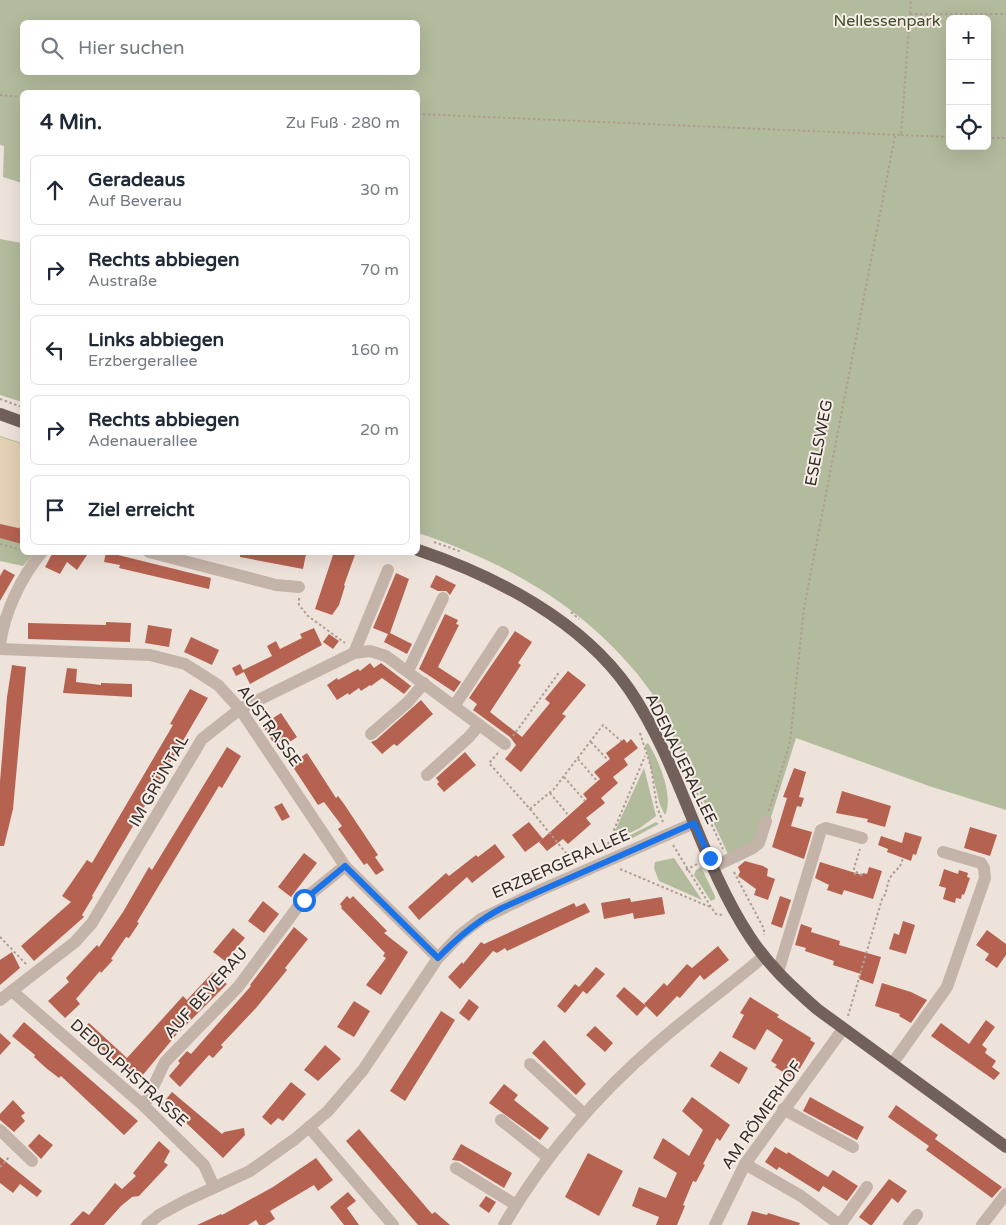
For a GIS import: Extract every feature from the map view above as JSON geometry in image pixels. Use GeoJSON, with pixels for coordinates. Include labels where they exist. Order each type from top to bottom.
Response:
{"type":"FeatureCollection","features":[{"type":"Feature","properties":{"kind":"main road"},"geometry":{"type":"LineString","coordinates":[[0,414],[20,421]]}},
{"type":"Feature","properties":{"kind":"main road","name":"ADENAUERALLEE"},"geometry":{"type":"LineString","coordinates":[[420,551],[449,561],[530,601],[565,624],[610,665],[638,704],[660,746],[713,867],[739,919],[764,956],[817,1009],[1006,1148]]}},
{"type":"Feature","properties":{"kind":"street"},"geometry":{"type":"LineString","coordinates":[[0,645],[2,628],[15,597],[40,555]]}},
{"type":"Feature","properties":{"kind":"street"},"geometry":{"type":"LineString","coordinates":[[161,555],[276,585],[299,586]]}},
{"type":"Feature","properties":{"kind":"street"},"geometry":{"type":"LineString","coordinates":[[355,652],[388,570]]}},
{"type":"Feature","properties":{"kind":"street"},"geometry":{"type":"LineString","coordinates":[[408,671],[443,598]]}},
{"type":"Feature","properties":{"kind":"street"},"geometry":{"type":"LineString","coordinates":[[455,705],[503,632]]}},
{"type":"Feature","properties":{"kind":"street","name":"AUSTRASSE"},"geometry":{"type":"LineString","coordinates":[[0,649],[150,655],[185,664],[218,685],[240,709],[345,866],[438,958]]}},
{"type":"Feature","properties":{"kind":"street","name":"IM GRÜNTAL"},"geometry":{"type":"LineString","coordinates":[[0,1000],[75,942],[92,923],[202,739],[240,709],[355,652],[377,652],[408,671],[505,744]]}},
{"type":"Feature","properties":{"kind":"street"},"geometry":{"type":"LineString","coordinates":[[371,734],[408,702],[424,683]]}},
{"type":"Feature","properties":{"kind":"street"},"geometry":{"type":"LineString","coordinates":[[427,775],[469,738],[480,724]]}},
{"type":"Feature","properties":{"kind":"street"},"geometry":{"type":"LineString","coordinates":[[713,867],[754,848],[759,843],[766,821]]}},
{"type":"Feature","properties":{"kind":"street","name":"ERZBERGERALLEE"},"geometry":{"type":"LineString","coordinates":[[146,1225],[159,1215],[250,1171],[309,1128],[346,1092],[363,1070],[438,958],[459,936],[481,919],[574,875],[694,823]]}},
{"type":"Feature","properties":{"kind":"street"},"geometry":{"type":"LineString","coordinates":[[778,972],[822,830],[826,828],[862,842]]}},
{"type":"Feature","properties":{"kind":"street"},"geometry":{"type":"LineString","coordinates":[[895,1067],[947,987],[985,878],[984,868],[980,863],[943,852]]}},
{"type":"Feature","properties":{"kind":"street","name":"AUF BEVERAU"},"geometry":{"type":"LineString","coordinates":[[144,1106],[165,1062],[238,987],[304,900],[345,866]]}},
{"type":"Feature","properties":{"kind":"street"},"geometry":{"type":"LineString","coordinates":[[895,1067],[955,989],[989,891]]}},
{"type":"Feature","properties":{"kind":"street"},"geometry":{"type":"LineString","coordinates":[[504,1225],[549,1158],[584,1114],[655,1045],[764,956]]}},
{"type":"Feature","properties":{"kind":"street","name":"DEDOLPHSTRASSE"},"geometry":{"type":"LineString","coordinates":[[12,991],[144,1106],[204,1165],[214,1187]]}},
{"type":"Feature","properties":{"kind":"street","name":"AM RÖMERHOF"},"geometry":{"type":"LineString","coordinates":[[715,1223],[744,1164],[843,1029]]}},
{"type":"Feature","properties":{"kind":"street"},"geometry":{"type":"LineString","coordinates":[[530,1064],[584,1114]]}},
{"type":"Feature","properties":{"kind":"street"},"geometry":{"type":"LineString","coordinates":[[783,1109],[853,1147]]}},
{"type":"Feature","properties":{"kind":"street"},"geometry":{"type":"LineString","coordinates":[[501,1120],[549,1158]]}},
{"type":"Feature","properties":{"kind":"street"},"geometry":{"type":"LineString","coordinates":[[309,1128],[393,1225]]}},
{"type":"Feature","properties":{"kind":"street"},"geometry":{"type":"LineString","coordinates":[[0,1130],[32,1161]]}},
{"type":"Feature","properties":{"kind":"street"},"geometry":{"type":"LineString","coordinates":[[744,1164],[801,1196],[840,1225],[867,1187]]}},
{"type":"Feature","properties":{"kind":"street"},"geometry":{"type":"LineString","coordinates":[[456,1168],[516,1205]]}},
{"type":"Feature","properties":{"kind":"street"},"geometry":{"type":"LineString","coordinates":[[984,1223],[1006,1194]]}},
{"type":"Feature","properties":{"kind":"street"},"geometry":{"type":"LineString","coordinates":[[715,1223],[728,1225]]}},
{"type":"Feature","properties":{"kind":"path"},"geometry":{"type":"LineString","coordinates":[[901,135],[911,0]]}},
{"type":"Feature","properties":{"kind":"path"},"geometry":{"type":"LineString","coordinates":[[910,14],[1006,14]]}},
{"type":"Feature","properties":{"kind":"path"},"geometry":{"type":"LineString","coordinates":[[0,95],[20,96]]}},
{"type":"Feature","properties":{"kind":"path"},"geometry":{"type":"LineString","coordinates":[[420,114],[946,137]]}},
{"type":"Feature","properties":{"kind":"path","name":"ESELSWEG"},"geometry":{"type":"LineString","coordinates":[[766,821],[790,742],[804,608],[895,136]]}},
{"type":"Feature","properties":{"kind":"path"},"geometry":{"type":"LineString","coordinates":[[991,138],[1006,138]]}},
{"type":"Feature","properties":{"kind":"path"},"geometry":{"type":"LineString","coordinates":[[0,399],[20,406]]}},
{"type":"Feature","properties":{"kind":"path"},"geometry":{"type":"LineString","coordinates":[[0,544],[20,549]]}},
{"type":"Feature","properties":{"kind":"path"},"geometry":{"type":"LineString","coordinates":[[299,586],[299,605],[308,616],[355,652]]}},
{"type":"Feature","properties":{"kind":"path"},"geometry":{"type":"LineString","coordinates":[[560,671],[510,741],[505,744],[489,763],[566,853],[574,875]]}},
{"type":"Feature","properties":{"kind":"path"},"geometry":{"type":"LineString","coordinates":[[530,809],[550,793],[564,777],[603,725],[621,741]]}},
{"type":"Feature","properties":{"kind":"path"},"geometry":{"type":"LineString","coordinates":[[640,736],[651,767],[655,783],[654,792],[668,834],[682,864],[716,914],[739,919]]}},
{"type":"Feature","properties":{"kind":"path"},"geometry":{"type":"LineString","coordinates":[[591,742],[608,760]]}},
{"type":"Feature","properties":{"kind":"path"},"geometry":{"type":"LineString","coordinates":[[645,756],[608,844],[606,850],[608,860],[622,871],[711,907]]}},
{"type":"Feature","properties":{"kind":"path"},"geometry":{"type":"LineString","coordinates":[[578,759],[598,781]]}},
{"type":"Feature","properties":{"kind":"path"},"geometry":{"type":"LineString","coordinates":[[564,777],[585,801]]}},
{"type":"Feature","properties":{"kind":"path"},"geometry":{"type":"LineString","coordinates":[[550,793],[569,816]]}},
{"type":"Feature","properties":{"kind":"path"},"geometry":{"type":"LineString","coordinates":[[860,877],[861,874],[856,872],[854,868],[862,842]]}},
{"type":"Feature","properties":{"kind":"path"},"geometry":{"type":"LineString","coordinates":[[843,1029],[882,899],[885,896],[891,876],[900,870],[903,858]]}},
{"type":"Feature","properties":{"kind":"path"},"geometry":{"type":"LineString","coordinates":[[728,860],[764,929],[764,956]]}},
{"type":"Feature","properties":{"kind":"path"},"geometry":{"type":"LineString","coordinates":[[0,937],[35,974]]}},
{"type":"Feature","properties":{"kind":"green space","name":"Nellessenpark"},"geometry":{"type":"Polygon","coordinates":[[[0,0],[1006,0],[1006,810],[929,786],[796,738],[761,849],[732,863],[658,704],[628,663],[576,614],[517,575],[485,559],[420,534],[420,90],[20,90],[20,182],[3,177],[4,146],[0,145],[0,0]]]}},
{"type":"Feature","properties":{"kind":"green space"},"geometry":{"type":"Polygon","coordinates":[[[0,239],[20,243],[20,401],[0,395],[0,239]]]}},
{"type":"Feature","properties":{"kind":"green space"},"geometry":{"type":"Polygon","coordinates":[[[0,436],[20,442],[20,555],[32,555],[23,566],[0,561],[0,436]]]}},
{"type":"Feature","properties":{"kind":"green space"},"geometry":{"type":"Polygon","coordinates":[[[648,743],[657,759],[664,779],[668,799],[665,815],[660,805],[645,745],[648,743]]]}},
{"type":"Feature","properties":{"kind":"green space"},"geometry":{"type":"Polygon","coordinates":[[[644,768],[656,816],[640,828],[617,839],[613,835],[644,768]]]}},
{"type":"Feature","properties":{"kind":"green space"},"geometry":{"type":"Polygon","coordinates":[[[656,822],[659,824],[612,849],[611,845],[656,822]]]}},
{"type":"Feature","properties":{"kind":"green space"},"geometry":{"type":"Polygon","coordinates":[[[674,858],[702,900],[659,881],[654,868],[655,862],[674,858]]]}},
{"type":"Feature","properties":{"kind":"green space"},"geometry":{"type":"Polygon","coordinates":[[[701,867],[715,896],[715,899],[711,901],[694,875],[696,870],[701,867]]]}},
{"type":"Feature","properties":{"kind":"sand"},"geometry":{"type":"Polygon","coordinates":[[[0,437],[20,443],[20,526],[19,528],[0,524],[0,437]]]}},
{"type":"Feature","properties":{"kind":"building"},"geometry":{"type":"Polygon","coordinates":[[[0,524],[20,529],[20,543],[0,538],[0,524]]]}},
{"type":"Feature","properties":{"kind":"building"},"geometry":{"type":"Polygon","coordinates":[[[51,555],[87,555],[77,570],[67,562],[60,574],[45,567],[51,555]]]}},
{"type":"Feature","properties":{"kind":"building"},"geometry":{"type":"Polygon","coordinates":[[[105,555],[118,555],[211,578],[209,589],[119,568],[120,565],[104,562],[105,555]]]}},
{"type":"Feature","properties":{"kind":"building"},"geometry":{"type":"Polygon","coordinates":[[[240,555],[306,555],[303,569],[240,557],[240,555]]]}},
{"type":"Feature","properties":{"kind":"building"},"geometry":{"type":"Polygon","coordinates":[[[333,555],[355,555],[339,605],[332,615],[315,609],[333,555]]]}},
{"type":"Feature","properties":{"kind":"building"},"geometry":{"type":"Polygon","coordinates":[[[4,569],[15,575],[0,601],[0,576],[4,569]]]}},
{"type":"Feature","properties":{"kind":"building"},"geometry":{"type":"Polygon","coordinates":[[[396,573],[409,579],[390,633],[412,644],[407,654],[384,642],[388,634],[373,628],[396,573]]]}},
{"type":"Feature","properties":{"kind":"building"},"geometry":{"type":"Polygon","coordinates":[[[436,575],[456,585],[450,595],[446,591],[438,591],[430,587],[436,575]]]}},
{"type":"Feature","properties":{"kind":"building"},"geometry":{"type":"Polygon","coordinates":[[[445,614],[458,620],[456,624],[459,625],[438,667],[461,682],[454,692],[419,669],[445,614]]]}},
{"type":"Feature","properties":{"kind":"building"},"geometry":{"type":"Polygon","coordinates":[[[106,622],[131,623],[130,642],[28,639],[28,623],[106,625],[106,622]]]}},
{"type":"Feature","properties":{"kind":"building"},"geometry":{"type":"Polygon","coordinates":[[[148,625],[172,629],[169,647],[145,643],[148,625]]]}},
{"type":"Feature","properties":{"kind":"building"},"geometry":{"type":"Polygon","coordinates":[[[314,628],[322,645],[250,684],[244,672],[236,676],[232,668],[240,664],[243,670],[272,656],[267,646],[276,641],[280,649],[302,638],[300,634],[314,628]]]}},
{"type":"Feature","properties":{"kind":"building"},"geometry":{"type":"Polygon","coordinates":[[[515,631],[532,642],[518,663],[521,665],[490,712],[522,737],[550,703],[545,699],[568,671],[586,685],[562,714],[566,716],[521,772],[505,759],[516,745],[510,737],[473,710],[477,704],[469,698],[515,631]]]}},
{"type":"Feature","properties":{"kind":"building"},"geometry":{"type":"Polygon","coordinates":[[[329,634],[339,641],[333,649],[323,642],[329,634]]]}},
{"type":"Feature","properties":{"kind":"building"},"geometry":{"type":"Polygon","coordinates":[[[191,637],[219,650],[212,665],[184,652],[191,637]]]}},
{"type":"Feature","properties":{"kind":"building"},"geometry":{"type":"Polygon","coordinates":[[[370,663],[374,668],[381,663],[411,686],[404,694],[382,678],[361,691],[359,688],[337,700],[327,685],[337,678],[338,680],[358,669],[360,671],[370,663]]]}},
{"type":"Feature","properties":{"kind":"building"},"geometry":{"type":"Polygon","coordinates":[[[12,665],[26,667],[13,809],[4,846],[0,846],[0,782],[7,697],[12,665]]]}},
{"type":"Feature","properties":{"kind":"building"},"geometry":{"type":"Polygon","coordinates":[[[67,668],[77,669],[76,682],[101,685],[101,683],[132,684],[132,697],[63,693],[67,668]]]}},
{"type":"Feature","properties":{"kind":"building"},"geometry":{"type":"Polygon","coordinates":[[[190,689],[208,698],[92,896],[82,915],[84,917],[34,961],[21,946],[71,902],[62,896],[87,860],[92,863],[173,725],[170,724],[190,689]]]}},
{"type":"Feature","properties":{"kind":"building"},"geometry":{"type":"Polygon","coordinates":[[[421,700],[433,714],[397,746],[394,744],[382,754],[371,742],[376,740],[421,700]]]}},
{"type":"Feature","properties":{"kind":"building"},"geometry":{"type":"Polygon","coordinates":[[[281,713],[297,737],[278,750],[262,725],[281,713]]]}},
{"type":"Feature","properties":{"kind":"building"},"geometry":{"type":"Polygon","coordinates":[[[624,739],[627,743],[631,739],[638,748],[624,759],[628,765],[613,777],[618,783],[601,798],[605,803],[586,818],[591,824],[568,844],[563,839],[547,851],[539,842],[587,799],[583,794],[600,779],[594,772],[610,759],[606,753],[624,739]]]}},
{"type":"Feature","properties":{"kind":"building"},"geometry":{"type":"Polygon","coordinates":[[[227,747],[241,756],[222,788],[219,786],[129,938],[126,937],[111,959],[113,960],[101,973],[100,971],[76,999],[80,1004],[65,1018],[48,1001],[69,982],[66,978],[97,945],[99,947],[123,912],[149,867],[152,870],[227,747]]]}},
{"type":"Feature","properties":{"kind":"building"},"geometry":{"type":"Polygon","coordinates":[[[465,752],[476,765],[444,792],[437,784],[439,782],[436,778],[465,752]]]}},
{"type":"Feature","properties":{"kind":"building"},"geometry":{"type":"Polygon","coordinates":[[[307,753],[336,798],[338,796],[344,804],[378,855],[375,857],[384,870],[376,875],[367,863],[364,865],[338,829],[342,826],[324,802],[318,805],[291,764],[307,753]]]}},
{"type":"Feature","properties":{"kind":"building"},"geometry":{"type":"Polygon","coordinates":[[[794,768],[806,772],[799,797],[804,798],[801,807],[797,806],[791,826],[812,832],[804,859],[772,847],[787,798],[783,797],[794,768]]]}},
{"type":"Feature","properties":{"kind":"building"},"geometry":{"type":"Polygon","coordinates":[[[842,791],[891,806],[885,827],[867,822],[868,819],[836,813],[842,791]]]}},
{"type":"Feature","properties":{"kind":"building"},"geometry":{"type":"Polygon","coordinates":[[[282,803],[290,817],[282,821],[274,807],[282,803]]]}},
{"type":"Feature","properties":{"kind":"building"},"geometry":{"type":"Polygon","coordinates":[[[529,822],[543,839],[525,852],[512,835],[529,822]]]}},
{"type":"Feature","properties":{"kind":"building"},"geometry":{"type":"Polygon","coordinates":[[[970,827],[997,835],[990,856],[964,848],[970,827]]]}},
{"type":"Feature","properties":{"kind":"building"},"geometry":{"type":"Polygon","coordinates":[[[905,832],[922,837],[916,855],[913,854],[911,861],[887,852],[888,849],[878,845],[881,836],[902,843],[905,832]]]}},
{"type":"Feature","properties":{"kind":"building"},"geometry":{"type":"Polygon","coordinates":[[[495,844],[505,857],[472,883],[467,877],[419,920],[408,907],[446,873],[449,876],[476,855],[478,857],[495,844]]]}},
{"type":"Feature","properties":{"kind":"building"},"geometry":{"type":"Polygon","coordinates":[[[304,853],[317,863],[291,897],[278,887],[304,853]]]}},
{"type":"Feature","properties":{"kind":"building"},"geometry":{"type":"Polygon","coordinates":[[[745,861],[768,869],[767,876],[775,879],[768,900],[754,895],[756,889],[738,876],[740,872],[738,867],[745,861]]]}},
{"type":"Feature","properties":{"kind":"building"},"geometry":{"type":"Polygon","coordinates":[[[820,862],[862,875],[863,873],[867,874],[869,867],[882,871],[873,899],[844,890],[842,895],[827,890],[829,885],[815,878],[820,862]]]}},
{"type":"Feature","properties":{"kind":"building"},"geometry":{"type":"Polygon","coordinates":[[[944,869],[958,874],[959,870],[968,873],[967,877],[970,878],[964,895],[962,894],[961,899],[956,898],[955,903],[943,899],[946,888],[939,886],[944,869]]]}},
{"type":"Feature","properties":{"kind":"building"},"geometry":{"type":"Polygon","coordinates":[[[347,896],[350,899],[353,896],[387,931],[384,933],[408,952],[381,995],[366,985],[386,958],[383,956],[385,953],[341,908],[340,904],[347,896]]]}},
{"type":"Feature","properties":{"kind":"building"},"geometry":{"type":"Polygon","coordinates":[[[780,896],[791,900],[782,928],[771,924],[780,896]]]}},
{"type":"Feature","properties":{"kind":"building"},"geometry":{"type":"Polygon","coordinates":[[[662,897],[665,914],[634,919],[633,913],[604,919],[601,903],[630,898],[631,902],[662,897]]]}},
{"type":"Feature","properties":{"kind":"building"},"geometry":{"type":"Polygon","coordinates":[[[263,901],[279,914],[264,933],[248,921],[263,901]]]}},
{"type":"Feature","properties":{"kind":"building"},"geometry":{"type":"Polygon","coordinates":[[[574,903],[576,907],[585,903],[590,912],[507,951],[505,948],[497,953],[493,951],[460,989],[448,977],[462,962],[463,964],[481,942],[484,944],[574,903]]]}},
{"type":"Feature","properties":{"kind":"building"},"geometry":{"type":"Polygon","coordinates":[[[903,921],[915,925],[906,954],[889,949],[894,933],[899,935],[903,921]]]}},
{"type":"Feature","properties":{"kind":"building"},"geometry":{"type":"Polygon","coordinates":[[[801,924],[812,928],[811,932],[840,941],[839,945],[881,957],[873,984],[859,979],[861,974],[833,965],[834,961],[805,951],[806,948],[795,945],[801,924]]]}},
{"type":"Feature","properties":{"kind":"building"},"geometry":{"type":"Polygon","coordinates":[[[294,927],[308,939],[285,968],[287,970],[256,1008],[221,1045],[223,1047],[213,1058],[209,1055],[180,1087],[169,1076],[180,1063],[178,1061],[187,1051],[191,1054],[251,986],[294,927]]]}},
{"type":"Feature","properties":{"kind":"building"},"geometry":{"type":"Polygon","coordinates":[[[233,928],[245,938],[225,961],[213,952],[233,928]]]}},
{"type":"Feature","properties":{"kind":"building"},"geometry":{"type":"Polygon","coordinates":[[[987,930],[1006,944],[1006,955],[997,968],[985,960],[989,954],[976,945],[987,930]]]}},
{"type":"Feature","properties":{"kind":"building"},"geometry":{"type":"Polygon","coordinates":[[[718,946],[729,960],[704,980],[700,975],[680,998],[677,996],[657,1017],[644,1004],[664,983],[667,986],[687,964],[692,968],[718,946]]]}},
{"type":"Feature","properties":{"kind":"building"},"geometry":{"type":"Polygon","coordinates":[[[12,952],[20,968],[0,985],[0,960],[12,952]]]}},
{"type":"Feature","properties":{"kind":"building"},"geometry":{"type":"Polygon","coordinates":[[[596,967],[605,974],[587,994],[583,991],[565,1013],[557,1006],[575,984],[579,987],[596,967]]]}},
{"type":"Feature","properties":{"kind":"building"},"geometry":{"type":"Polygon","coordinates":[[[213,972],[227,984],[176,1035],[137,1082],[82,1030],[89,1023],[127,1058],[183,996],[187,1000],[213,972]]]}},
{"type":"Feature","properties":{"kind":"building"},"geometry":{"type":"Polygon","coordinates":[[[882,983],[911,992],[927,1000],[911,1023],[899,1016],[900,1014],[875,1006],[882,983]]]}},
{"type":"Feature","properties":{"kind":"building"},"geometry":{"type":"Polygon","coordinates":[[[624,987],[646,1006],[637,1016],[616,996],[624,987]]]}},
{"type":"Feature","properties":{"kind":"building"},"geometry":{"type":"Polygon","coordinates":[[[750,997],[779,1015],[777,1017],[811,1038],[810,1040],[815,1043],[799,1070],[796,1069],[791,1077],[775,1067],[777,1065],[771,1061],[783,1040],[767,1029],[755,1050],[732,1037],[744,1015],[740,1013],[750,997]]]}},
{"type":"Feature","properties":{"kind":"building"},"geometry":{"type":"Polygon","coordinates":[[[469,999],[479,1007],[469,1021],[459,1013],[469,999]]]}},
{"type":"Feature","properties":{"kind":"building"},"geometry":{"type":"Polygon","coordinates":[[[354,1001],[370,1011],[354,1037],[337,1027],[354,1001]]]}},
{"type":"Feature","properties":{"kind":"building"},"geometry":{"type":"Polygon","coordinates":[[[441,1011],[455,1020],[405,1101],[390,1091],[441,1011]]]}},
{"type":"Feature","properties":{"kind":"building"},"geometry":{"type":"Polygon","coordinates":[[[986,1020],[995,1027],[982,1045],[987,1049],[985,1053],[996,1061],[992,1067],[1000,1073],[994,1080],[931,1036],[941,1023],[969,1044],[986,1020]]]}},
{"type":"Feature","properties":{"kind":"building"},"geometry":{"type":"Polygon","coordinates":[[[24,1022],[138,1121],[124,1135],[61,1076],[59,1078],[46,1068],[34,1057],[35,1055],[12,1036],[24,1022]]]}},
{"type":"Feature","properties":{"kind":"building"},"geometry":{"type":"Polygon","coordinates":[[[595,1026],[613,1043],[605,1052],[586,1035],[595,1026]]]}},
{"type":"Feature","properties":{"kind":"building"},"geometry":{"type":"Polygon","coordinates":[[[0,1033],[11,1043],[0,1055],[0,1033]]]}},
{"type":"Feature","properties":{"kind":"building"},"geometry":{"type":"Polygon","coordinates":[[[544,1040],[586,1084],[576,1095],[532,1053],[544,1040]]]}},
{"type":"Feature","properties":{"kind":"building"},"geometry":{"type":"Polygon","coordinates":[[[325,1045],[341,1059],[318,1081],[304,1070],[325,1045]]]}},
{"type":"Feature","properties":{"kind":"building"},"geometry":{"type":"Polygon","coordinates":[[[720,1051],[748,1068],[739,1084],[710,1066],[720,1051]]]}},
{"type":"Feature","properties":{"kind":"building"},"geometry":{"type":"Polygon","coordinates":[[[291,1082],[306,1094],[283,1121],[278,1118],[271,1125],[262,1117],[291,1082]]]}},
{"type":"Feature","properties":{"kind":"building"},"geometry":{"type":"Polygon","coordinates":[[[504,1084],[518,1095],[514,1100],[549,1128],[540,1140],[489,1103],[504,1084]]]}},
{"type":"Feature","properties":{"kind":"building"},"geometry":{"type":"Polygon","coordinates":[[[172,1092],[222,1134],[244,1128],[245,1135],[223,1158],[182,1119],[180,1121],[162,1104],[172,1092]]]}},
{"type":"Feature","properties":{"kind":"building"},"geometry":{"type":"Polygon","coordinates":[[[692,1097],[730,1125],[720,1141],[717,1138],[696,1182],[693,1181],[677,1225],[656,1225],[659,1217],[632,1206],[639,1187],[666,1198],[677,1173],[653,1158],[663,1138],[689,1156],[703,1130],[682,1111],[692,1097]]]}},
{"type":"Feature","properties":{"kind":"building"},"geometry":{"type":"Polygon","coordinates":[[[810,1097],[864,1127],[857,1140],[803,1111],[810,1097]]]}},
{"type":"Feature","properties":{"kind":"building"},"geometry":{"type":"Polygon","coordinates":[[[13,1100],[25,1113],[21,1116],[25,1121],[14,1132],[0,1120],[0,1114],[13,1100]]]}},
{"type":"Feature","properties":{"kind":"building"},"geometry":{"type":"Polygon","coordinates":[[[896,1105],[938,1135],[935,1139],[1002,1187],[992,1198],[926,1150],[929,1146],[888,1117],[896,1105]]]}},
{"type":"Feature","properties":{"kind":"building"},"geometry":{"type":"Polygon","coordinates":[[[359,1129],[432,1214],[435,1212],[450,1225],[418,1225],[346,1141],[359,1129]]]}},
{"type":"Feature","properties":{"kind":"building"},"geometry":{"type":"Polygon","coordinates":[[[39,1134],[53,1145],[41,1159],[28,1146],[39,1134]]]}},
{"type":"Feature","properties":{"kind":"building"},"geometry":{"type":"Polygon","coordinates":[[[159,1141],[170,1151],[164,1162],[168,1165],[139,1196],[132,1197],[121,1206],[104,1225],[70,1225],[83,1211],[89,1215],[115,1183],[122,1189],[136,1176],[133,1173],[159,1141]]]}},
{"type":"Feature","properties":{"kind":"building"},"geometry":{"type":"Polygon","coordinates":[[[461,1144],[512,1173],[504,1188],[460,1161],[452,1160],[461,1144]]]}},
{"type":"Feature","properties":{"kind":"building"},"geometry":{"type":"Polygon","coordinates":[[[775,1147],[787,1154],[788,1152],[828,1177],[833,1170],[858,1186],[847,1201],[823,1186],[819,1192],[779,1167],[777,1170],[765,1162],[775,1147]]]}},
{"type":"Feature","properties":{"kind":"building"},"geometry":{"type":"Polygon","coordinates":[[[588,1153],[623,1171],[599,1216],[565,1197],[588,1153]]]}},
{"type":"Feature","properties":{"kind":"building"},"geometry":{"type":"Polygon","coordinates":[[[0,1157],[42,1191],[37,1197],[20,1184],[13,1193],[0,1183],[0,1157]]]}},
{"type":"Feature","properties":{"kind":"building"},"geometry":{"type":"Polygon","coordinates":[[[316,1158],[333,1180],[318,1191],[314,1185],[270,1211],[275,1219],[265,1225],[259,1225],[256,1220],[248,1225],[197,1225],[222,1215],[273,1187],[316,1158]]]}},
{"type":"Feature","properties":{"kind":"building"},"geometry":{"type":"Polygon","coordinates":[[[889,1179],[907,1191],[898,1203],[892,1198],[872,1225],[870,1225],[859,1217],[889,1179]]]}},
{"type":"Feature","properties":{"kind":"building"},"geometry":{"type":"Polygon","coordinates":[[[348,1192],[356,1201],[347,1208],[359,1225],[344,1225],[330,1207],[348,1192]]]}},
{"type":"Feature","properties":{"kind":"building"},"geometry":{"type":"Polygon","coordinates":[[[486,1196],[496,1202],[489,1213],[479,1206],[486,1196]]]}},
{"type":"Feature","properties":{"kind":"building"},"geometry":{"type":"Polygon","coordinates":[[[752,1211],[767,1215],[768,1213],[800,1223],[799,1225],[747,1225],[752,1211]]]}},
{"type":"Feature","properties":{"kind":"route"},"geometry":{"type":"LineString","coordinates":[[304,900],[320,884],[345,866],[438,958],[459,936],[481,919],[540,890],[694,823],[710,858]]}}]}
